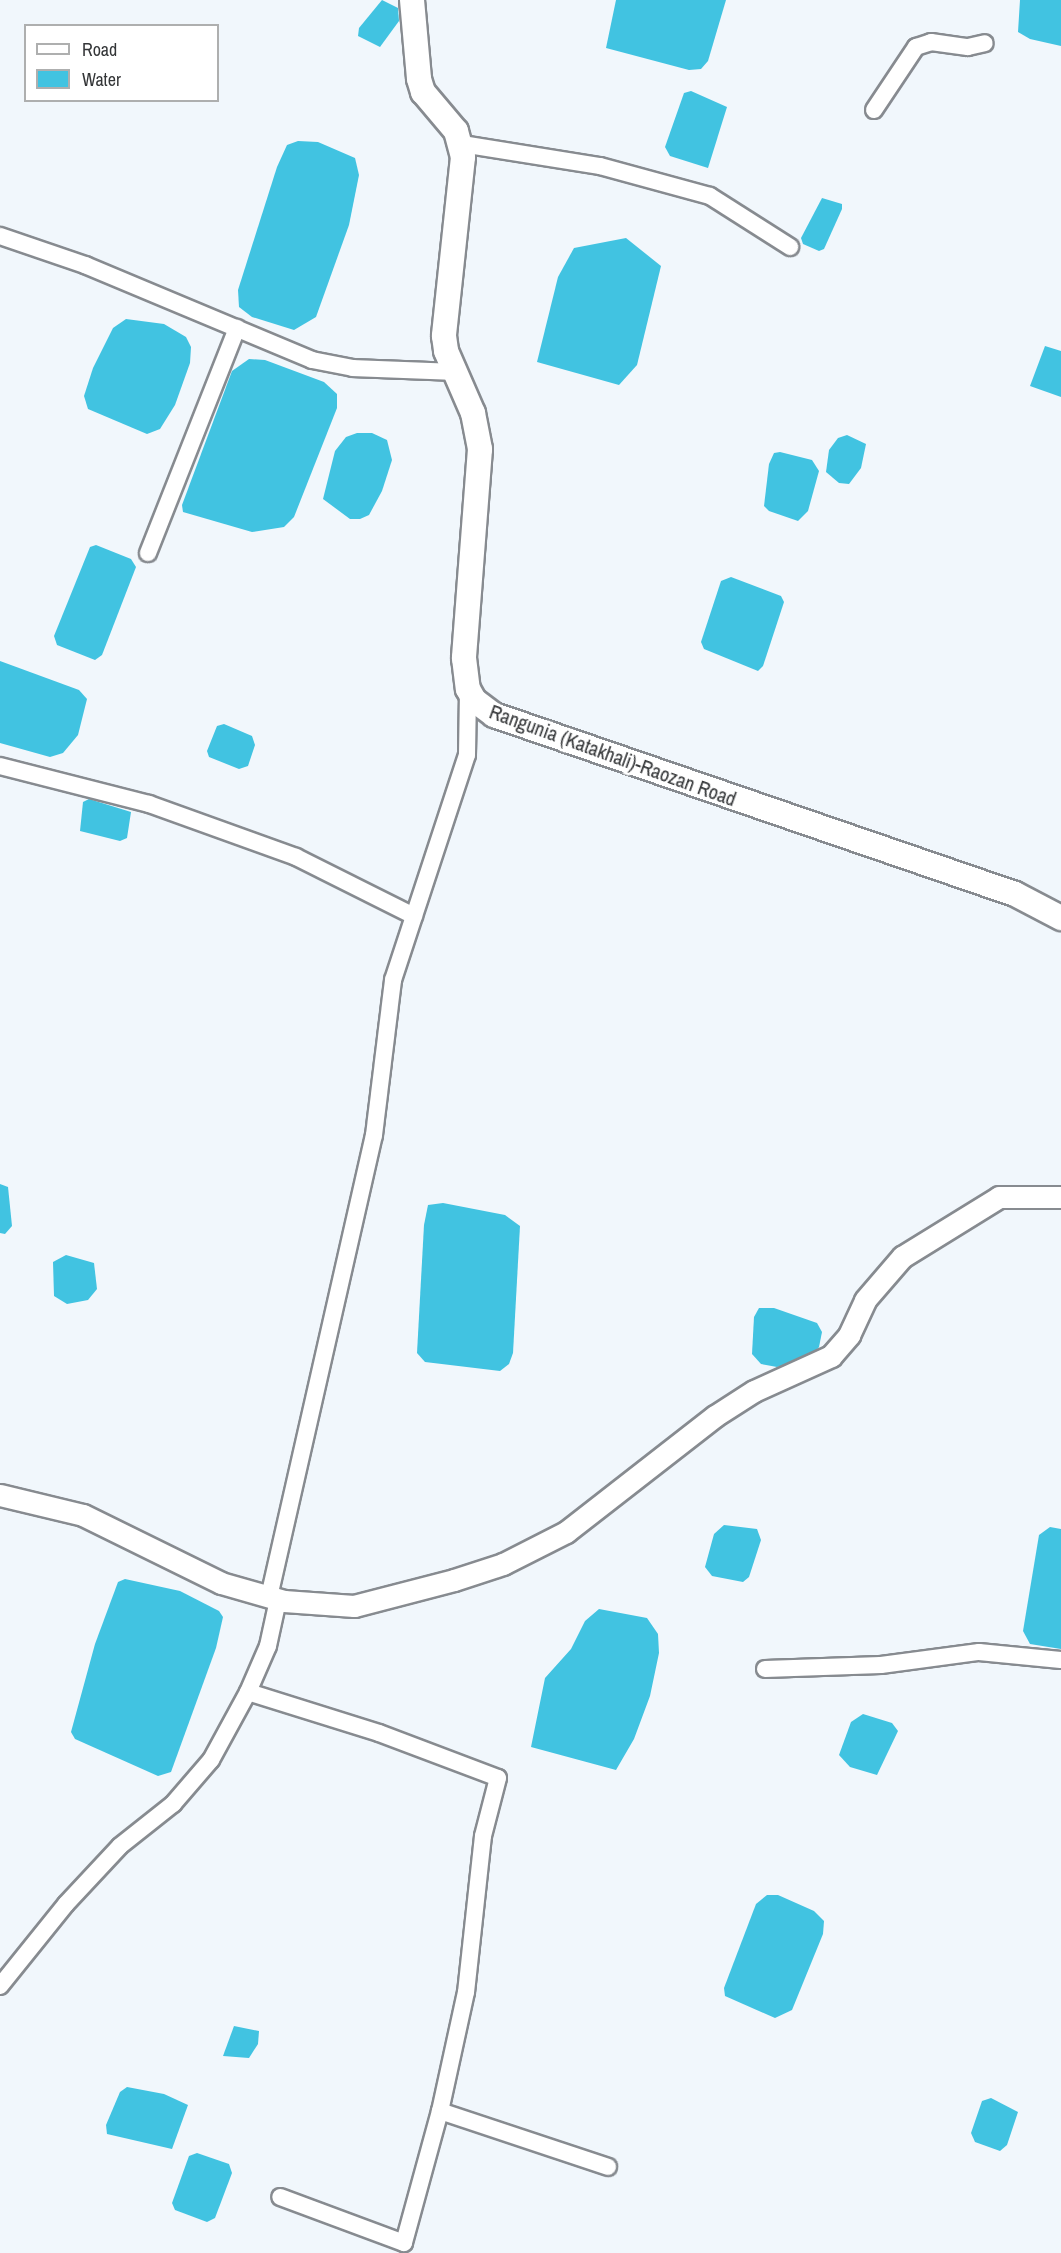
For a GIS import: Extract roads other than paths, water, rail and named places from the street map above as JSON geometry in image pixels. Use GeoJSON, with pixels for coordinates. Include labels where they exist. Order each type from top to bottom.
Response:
{"type":"FeatureCollection","features":[{"type":"Feature","properties":{"kind":"main road"},"geometry":{"type":"LineString","coordinates":[[412,0],[419,79],[423,92],[462,144]]}},
{"type":"Feature","properties":{"kind":"main road","name":"Rangunia (Katakhali)-Raozan Road"},"geometry":{"type":"LineString","coordinates":[[462,144],[444,327],[446,351],[472,413],[480,449],[464,658],[468,689],[474,700],[494,714],[1015,894],[1061,918]]}},
{"type":"Feature","properties":{"kind":"street"},"geometry":{"type":"LineString","coordinates":[[874,110],[916,48],[931,42],[968,47],[985,43]]}},
{"type":"Feature","properties":{"kind":"street"},"geometry":{"type":"LineString","coordinates":[[462,144],[589,164],[710,196],[790,247]]}},
{"type":"Feature","properties":{"kind":"street"},"geometry":{"type":"LineString","coordinates":[[0,236],[85,265],[312,360],[353,368],[455,372]]}},
{"type":"Feature","properties":{"kind":"street"},"geometry":{"type":"LineString","coordinates":[[148,553],[237,328]]}},
{"type":"Feature","properties":{"kind":"street"},"geometry":{"type":"LineString","coordinates":[[0,1986],[66,1904],[120,1846],[173,1804],[211,1760],[248,1692],[268,1646],[274,1599],[374,1135],[393,980],[467,755],[468,689]]}},
{"type":"Feature","properties":{"kind":"street"},"geometry":{"type":"LineString","coordinates":[[0,766],[149,804],[296,857],[414,916]]}},
{"type":"Feature","properties":{"kind":"street"},"geometry":{"type":"LineString","coordinates":[[0,1495],[83,1515],[221,1583],[274,1599],[326,1607],[391,1598],[503,1564],[566,1532],[715,1416],[754,1391],[831,1356],[849,1335],[865,1300],[902,1257],[999,1197],[1061,1197]]}},
{"type":"Feature","properties":{"kind":"street"},"geometry":{"type":"LineString","coordinates":[[765,1669],[881,1665],[979,1652],[1061,1660]]}},
{"type":"Feature","properties":{"kind":"street"},"geometry":{"type":"LineString","coordinates":[[248,1692],[379,1733],[498,1778],[483,1836],[466,1992],[440,2111],[404,2243],[280,2198]]}},
{"type":"Feature","properties":{"kind":"street"},"geometry":{"type":"LineString","coordinates":[[440,2111],[608,2167]]}},
{"type":"Feature","properties":{"kind":"water"},"geometry":{"type":"Polygon","coordinates":[[[382,0],[398,8],[399,21],[380,47],[358,36],[359,28],[382,0]]]}},
{"type":"Feature","properties":{"kind":"water"},"geometry":{"type":"Polygon","coordinates":[[[616,0],[726,0],[708,61],[701,69],[689,70],[606,48],[616,0]]]}},
{"type":"Feature","properties":{"kind":"water"},"geometry":{"type":"Polygon","coordinates":[[[1020,0],[1061,0],[1061,46],[1030,39],[1018,32],[1020,0]]]}},
{"type":"Feature","properties":{"kind":"water"},"geometry":{"type":"Polygon","coordinates":[[[691,91],[727,107],[708,168],[670,156],[665,147],[684,93],[691,91]]]}},
{"type":"Feature","properties":{"kind":"water"},"geometry":{"type":"Polygon","coordinates":[[[298,141],[318,142],[355,158],[359,175],[349,225],[316,317],[294,330],[252,317],[239,307],[238,290],[277,167],[287,145],[298,141]]]}},
{"type":"Feature","properties":{"kind":"water"},"geometry":{"type":"Polygon","coordinates":[[[822,198],[842,204],[842,209],[824,249],[819,251],[803,244],[801,238],[822,198]]]}},
{"type":"Feature","properties":{"kind":"water"},"geometry":{"type":"Polygon","coordinates":[[[626,238],[661,266],[637,365],[619,385],[537,362],[558,277],[574,248],[626,238]]]}},
{"type":"Feature","properties":{"kind":"water"},"geometry":{"type":"Polygon","coordinates":[[[126,319],[164,324],[186,337],[191,347],[190,363],[175,405],[160,429],[147,434],[88,409],[84,396],[93,368],[113,328],[126,319]]]}},
{"type":"Feature","properties":{"kind":"water"},"geometry":{"type":"Polygon","coordinates":[[[1045,346],[1061,351],[1061,397],[1030,386],[1045,346]]]}},
{"type":"Feature","properties":{"kind":"water"},"geometry":{"type":"Polygon","coordinates":[[[249,359],[265,360],[324,382],[337,394],[337,408],[294,517],[284,527],[252,532],[183,512],[182,505],[232,371],[249,359]]]}},
{"type":"Feature","properties":{"kind":"water"},"geometry":{"type":"Polygon","coordinates":[[[357,433],[372,433],[387,440],[392,460],[382,491],[369,515],[360,519],[350,519],[323,499],[335,451],[346,437],[357,433]]]}},
{"type":"Feature","properties":{"kind":"water"},"geometry":{"type":"Polygon","coordinates":[[[847,435],[866,444],[861,468],[849,484],[839,483],[826,472],[829,450],[838,438],[847,435]]]}},
{"type":"Feature","properties":{"kind":"water"},"geometry":{"type":"Polygon","coordinates":[[[780,452],[812,460],[819,471],[808,511],[798,521],[769,511],[764,506],[769,464],[774,453],[780,452]]]}},
{"type":"Feature","properties":{"kind":"water"},"geometry":{"type":"Polygon","coordinates":[[[96,545],[131,559],[136,567],[102,655],[95,660],[57,645],[54,636],[90,547],[96,545]]]}},
{"type":"Feature","properties":{"kind":"water"},"geometry":{"type":"Polygon","coordinates":[[[731,577],[781,596],[784,602],[763,666],[758,671],[704,649],[701,642],[721,581],[731,577]]]}},
{"type":"Feature","properties":{"kind":"water"},"geometry":{"type":"Polygon","coordinates":[[[0,661],[79,690],[87,699],[78,735],[63,753],[50,757],[0,743],[0,661]]]}},
{"type":"Feature","properties":{"kind":"water"},"geometry":{"type":"Polygon","coordinates":[[[224,724],[252,736],[255,745],[248,766],[239,769],[209,757],[207,751],[217,726],[224,724]]]}},
{"type":"Feature","properties":{"kind":"water"},"geometry":{"type":"Polygon","coordinates":[[[89,799],[131,812],[127,838],[120,841],[80,831],[83,802],[89,799]]]}},
{"type":"Feature","properties":{"kind":"water"},"geometry":{"type":"Polygon","coordinates":[[[0,1184],[8,1187],[12,1226],[5,1234],[0,1233],[0,1184]]]}},
{"type":"Feature","properties":{"kind":"water"},"geometry":{"type":"Polygon","coordinates":[[[443,1203],[505,1215],[520,1226],[513,1353],[509,1364],[500,1371],[425,1362],[417,1353],[424,1225],[428,1205],[443,1203]]]}},
{"type":"Feature","properties":{"kind":"water"},"geometry":{"type":"Polygon","coordinates":[[[66,1255],[94,1263],[97,1289],[88,1300],[67,1304],[54,1296],[53,1262],[66,1255]]]}},
{"type":"Feature","properties":{"kind":"water"},"geometry":{"type":"Polygon","coordinates":[[[759,1308],[774,1308],[817,1323],[822,1332],[819,1347],[810,1359],[777,1367],[761,1364],[752,1354],[754,1317],[759,1308]]]}},
{"type":"Feature","properties":{"kind":"water"},"geometry":{"type":"Polygon","coordinates":[[[724,1525],[757,1529],[761,1540],[749,1577],[743,1582],[712,1576],[705,1567],[714,1534],[724,1525]]]}},
{"type":"Feature","properties":{"kind":"water"},"geometry":{"type":"Polygon","coordinates":[[[1050,1527],[1061,1529],[1061,1649],[1030,1644],[1023,1631],[1039,1535],[1050,1527]]]}},
{"type":"Feature","properties":{"kind":"water"},"geometry":{"type":"Polygon","coordinates":[[[125,1579],[180,1591],[219,1611],[223,1617],[216,1648],[171,1772],[158,1776],[75,1739],[71,1732],[95,1644],[118,1582],[125,1579]]]}},
{"type":"Feature","properties":{"kind":"water"},"geometry":{"type":"Polygon","coordinates":[[[599,1609],[647,1618],[658,1634],[659,1653],[650,1696],[634,1739],[616,1770],[531,1747],[545,1678],[571,1649],[585,1621],[599,1609]]]}},
{"type":"Feature","properties":{"kind":"water"},"geometry":{"type":"Polygon","coordinates":[[[863,1714],[892,1723],[898,1731],[877,1775],[850,1767],[839,1755],[851,1722],[863,1714]]]}},
{"type":"Feature","properties":{"kind":"water"},"geometry":{"type":"Polygon","coordinates":[[[767,1895],[778,1895],[814,1911],[824,1921],[823,1934],[792,2010],[775,2018],[725,1996],[724,1988],[756,1904],[767,1895]]]}},
{"type":"Feature","properties":{"kind":"water"},"geometry":{"type":"Polygon","coordinates":[[[234,2026],[259,2031],[258,2044],[249,2058],[223,2056],[234,2026]]]}},
{"type":"Feature","properties":{"kind":"water"},"geometry":{"type":"Polygon","coordinates":[[[127,2087],[164,2094],[188,2105],[172,2149],[107,2134],[106,2125],[120,2092],[127,2087]]]}},
{"type":"Feature","properties":{"kind":"water"},"geometry":{"type":"Polygon","coordinates":[[[991,2098],[1018,2112],[1007,2145],[1000,2151],[975,2142],[971,2133],[982,2101],[991,2098]]]}},
{"type":"Feature","properties":{"kind":"water"},"geometry":{"type":"Polygon","coordinates":[[[197,2153],[229,2164],[232,2173],[215,2218],[207,2222],[175,2210],[172,2203],[189,2156],[197,2153]]]}}]}
